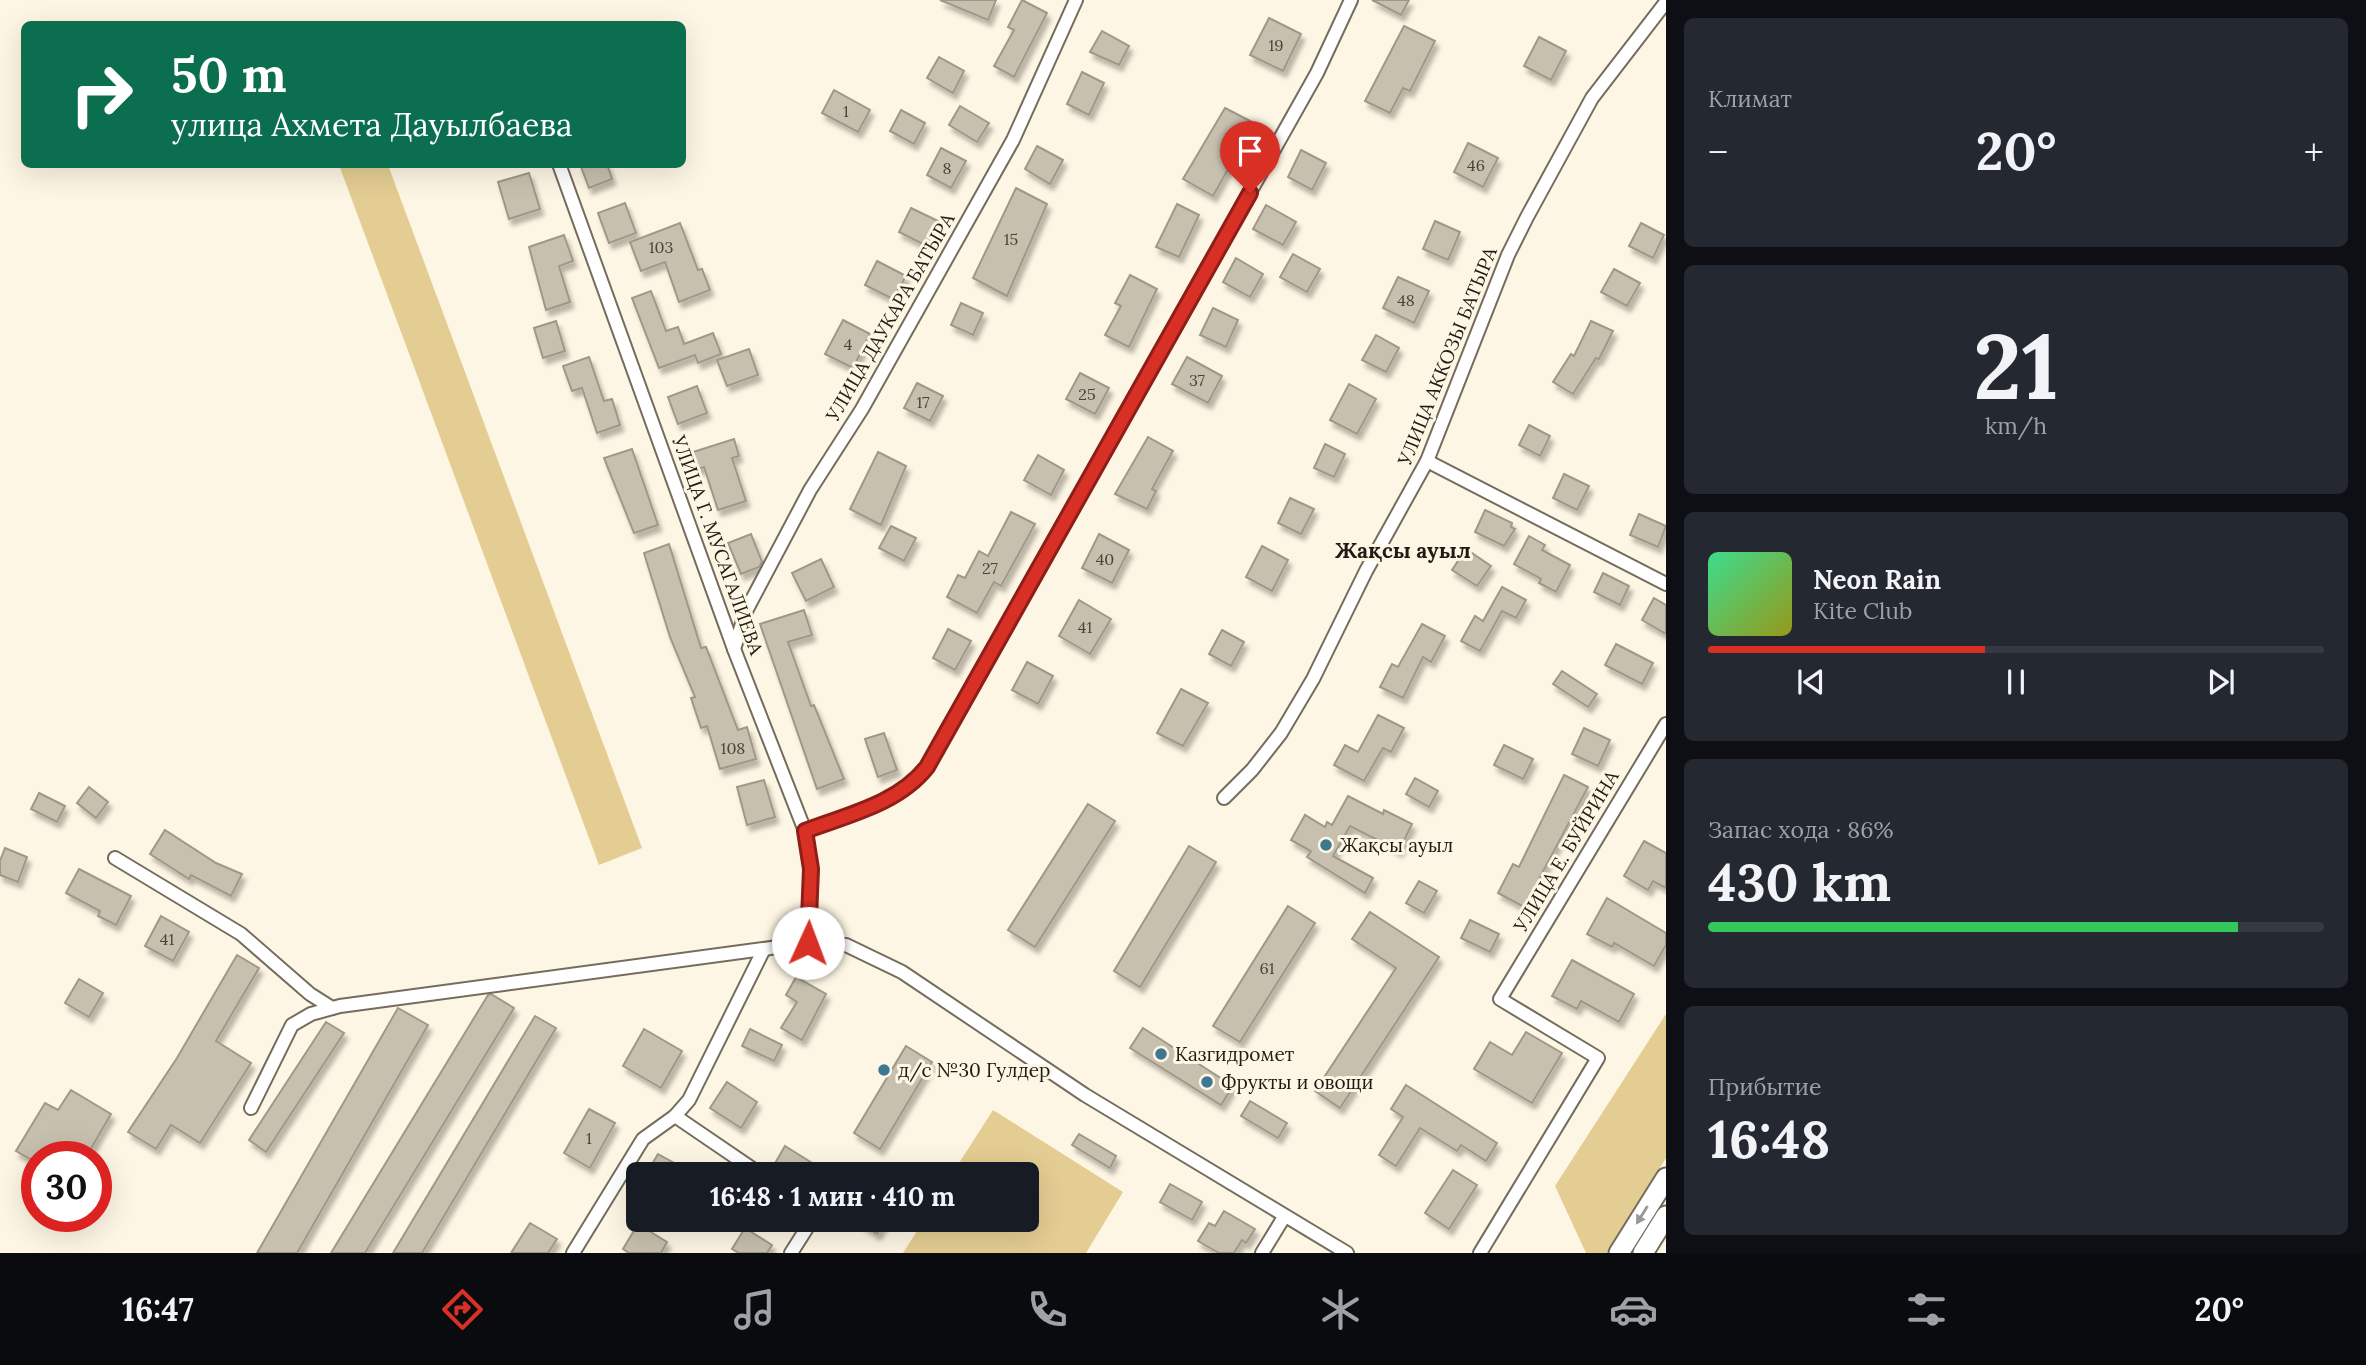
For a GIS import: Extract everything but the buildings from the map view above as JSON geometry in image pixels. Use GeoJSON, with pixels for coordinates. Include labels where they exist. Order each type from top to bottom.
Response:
{"type":"FeatureCollection","features":[{"type":"Feature","properties":{"kind":"main road"},"geometry":{"type":"LineString","coordinates":[[1619,1253],[1666,1178]]}},
{"type":"Feature","properties":{"kind":"main road"},"geometry":{"type":"LineString","coordinates":[[1643,1253],[1666,1216]]}},
{"type":"Feature","properties":{"kind":"street","name":"УЛИЦА ДАУКАРА БАТЫРА"},"geometry":{"type":"LineString","coordinates":[[734,649],[746,611],[810,490],[862,410],[1013,139],[1076,0]]}},
{"type":"Feature","properties":{"kind":"street"},"geometry":{"type":"LineString","coordinates":[[805,831],[899,794],[915,782],[927,767],[1317,73],[1351,0]]}},
{"type":"Feature","properties":{"kind":"street","name":"УЛИЦА АККОЗЫ БАТЫРА"},"geometry":{"type":"LineString","coordinates":[[1224,798],[1252,770],[1287,722],[1313,679],[1366,571],[1427,461],[1508,255],[1527,217],[1592,98],[1623,54],[1666,2]]}},
{"type":"Feature","properties":{"kind":"street","name":"УЛИЦА Г. МУСАГАЛИЕВА"},"geometry":{"type":"LineString","coordinates":[[560,168],[734,649],[805,831],[811,869],[808,943]]}},
{"type":"Feature","properties":{"kind":"street"},"geometry":{"type":"LineString","coordinates":[[1427,461],[1666,584]]}},
{"type":"Feature","properties":{"kind":"street","name":"УЛИЦА Е. БУЙРИНА"},"geometry":{"type":"LineString","coordinates":[[1479,1253],[1598,1058],[1500,999],[1666,724]]}},
{"type":"Feature","properties":{"kind":"street"},"geometry":{"type":"LineString","coordinates":[[115,858],[241,934],[332,1008]]}},
{"type":"Feature","properties":{"kind":"street"},"geometry":{"type":"LineString","coordinates":[[251,1108],[292,1025],[311,1014],[332,1008],[808,943],[846,944],[902,972],[1084,1095],[1347,1253]]}},
{"type":"Feature","properties":{"kind":"street"},"geometry":{"type":"LineString","coordinates":[[573,1253],[643,1139],[675,1116],[689,1100],[763,951]]}},
{"type":"Feature","properties":{"kind":"street"},"geometry":{"type":"LineString","coordinates":[[675,1116],[742,1162]]}},
{"type":"Feature","properties":{"kind":"street"},"geometry":{"type":"LineString","coordinates":[[1262,1253],[1284,1217]]}},
{"type":"Feature","properties":{"kind":"street"},"geometry":{"type":"LineString","coordinates":[[792,1253],[805,1232]]}},
{"type":"Feature","properties":{"kind":"shaded area"},"geometry":{"type":"Polygon","coordinates":[[[340,168],[389,168],[642,848],[599,865],[340,168]]]}},
{"type":"Feature","properties":{"kind":"shaded area"},"geometry":{"type":"Polygon","coordinates":[[[1666,1014],[1666,1158],[1607,1253],[1586,1253],[1555,1186],[1666,1014]]]}},
{"type":"Feature","properties":{"kind":"shaded area"},"geometry":{"type":"Polygon","coordinates":[[[993,1110],[1123,1192],[1086,1253],[903,1253],[916,1232],[1039,1232],[1039,1162],[960,1162],[993,1110]]]}},
{"type":"Feature","properties":{"kind":"place","name":"Жақсы ауыл"},"geometry":{"type":"Point","coordinates":[1326,845]}},
{"type":"Feature","properties":{"kind":"place","name":"Казгидромет"},"geometry":{"type":"Point","coordinates":[1161,1054]}},
{"type":"Feature","properties":{"kind":"place","name":"д/с №30 Гулдер"},"geometry":{"type":"Point","coordinates":[884,1070]}},
{"type":"Feature","properties":{"kind":"place","name":"Фрукты и овощи"},"geometry":{"type":"Point","coordinates":[1207,1082]}},
{"type":"Feature","properties":{"kind":"district","name":"Жақсы ауыл"},"geometry":{"type":"Point","coordinates":[1403,551]}},
{"type":"Feature","properties":{"kind":"route"},"geometry":{"type":"LineString","coordinates":[[808,943],[811,869],[805,831],[899,794],[915,782],[927,767],[1250,193]]}}]}
